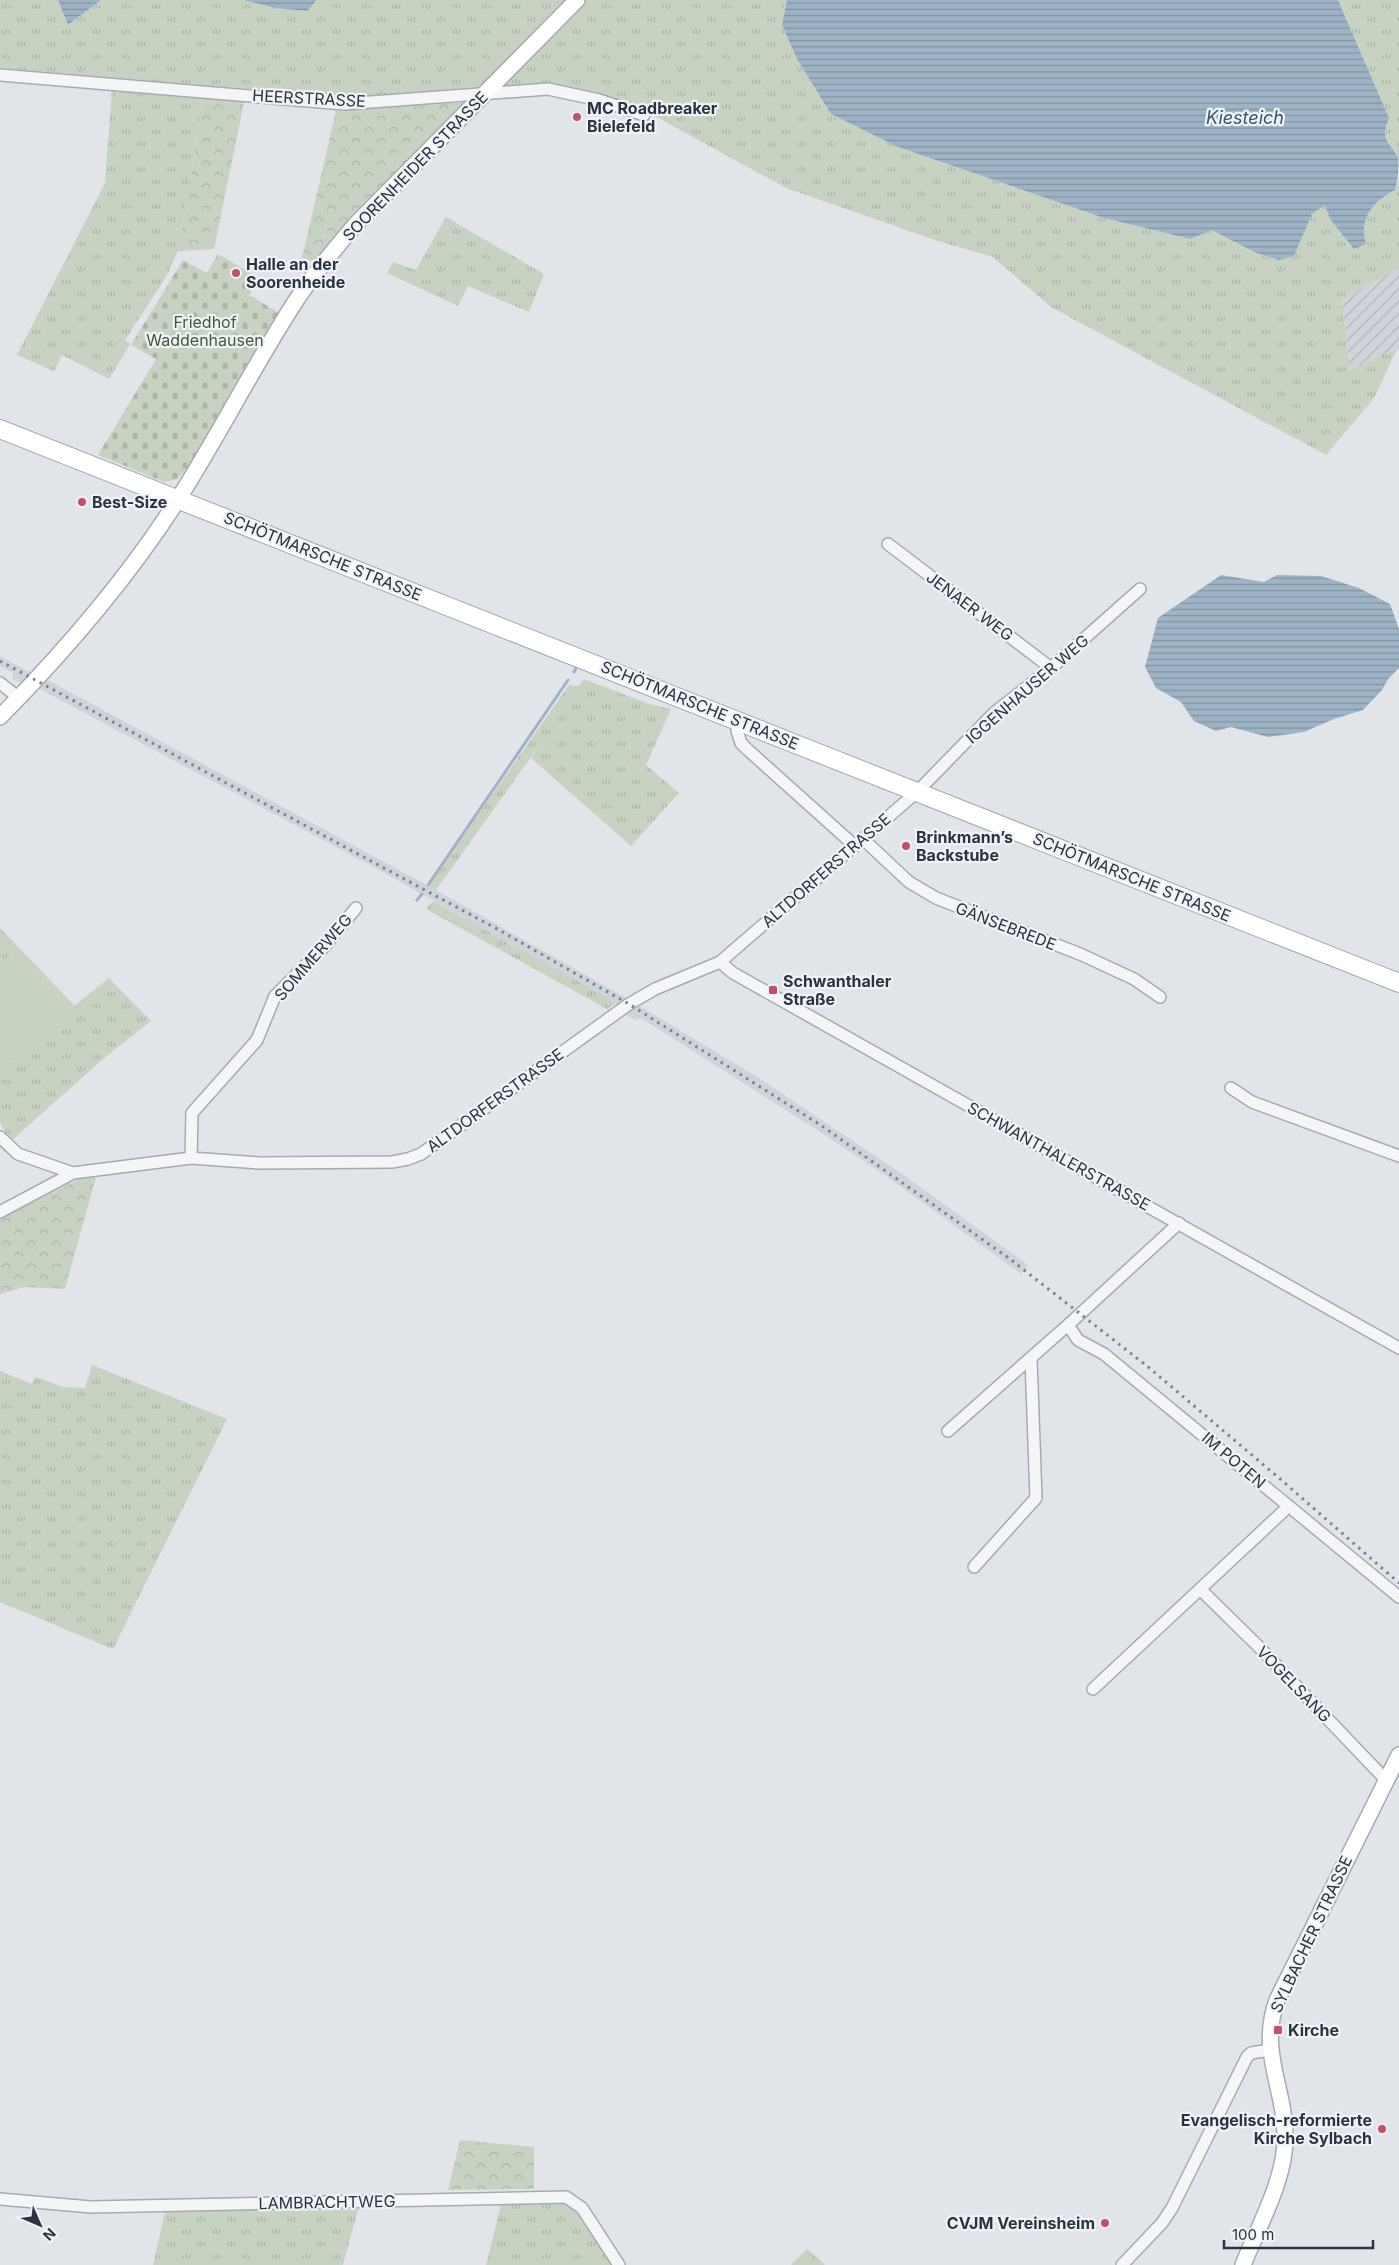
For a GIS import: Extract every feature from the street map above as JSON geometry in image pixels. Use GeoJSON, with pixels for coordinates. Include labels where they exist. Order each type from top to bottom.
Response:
{"type":"FeatureCollection","features":[{"type":"Feature","properties":{"kind":"main road","name":"SOORENHEIDER STRASSE"},"geometry":{"type":"LineString","coordinates":[[0,717],[96,612],[178,499],[288,313],[326,259],[355,225],[577,0]]}},
{"type":"Feature","properties":{"kind":"main road","name":"SCHÖTMARSCHE STRASSE"},"geometry":{"type":"LineString","coordinates":[[0,429],[1399,983]]}},
{"type":"Feature","properties":{"kind":"main road","name":"SYLBACHER STRASSE"},"geometry":{"type":"LineString","coordinates":[[1243,2265],[1274,2188],[1285,2150],[1285,2128],[1270,2050],[1272,2016],[1277,2000],[1399,1755]]}},
{"type":"Feature","properties":{"kind":"street","name":"HEERSTRASSE"},"geometry":{"type":"LineString","coordinates":[[0,74],[344,104],[548,89],[599,100],[644,114]]}},
{"type":"Feature","properties":{"kind":"street","name":"JENAER WEG"},"geometry":{"type":"LineString","coordinates":[[888,544],[1052,668]]}},
{"type":"Feature","properties":{"kind":"street","name":"IGGENHAUSER WEG"},"geometry":{"type":"LineString","coordinates":[[917,792],[994,714],[1052,668],[1140,589]]}},
{"type":"Feature","properties":{"kind":"street"},"geometry":{"type":"LineString","coordinates":[[0,683],[19,698]]}},
{"type":"Feature","properties":{"kind":"street","name":"GÄNSEBREDE"},"geometry":{"type":"LineString","coordinates":[[737,732],[741,743],[748,750],[909,882],[936,898],[1080,954],[1134,979],[1160,998]]}},
{"type":"Feature","properties":{"kind":"street","name":"ALTDORFERSTRASSE"},"geometry":{"type":"LineString","coordinates":[[0,1137],[18,1154],[72,1173],[191,1158],[258,1163],[392,1162],[408,1159],[421,1154],[629,1004],[655,989],[720,962],[917,792]]}},
{"type":"Feature","properties":{"kind":"street","name":"SOMMERWEG"},"geometry":{"type":"LineString","coordinates":[[191,1158],[192,1113],[257,1040],[276,996],[323,948],[356,908]]}},
{"type":"Feature","properties":{"kind":"street","name":"SCHWANTHALERSTRASSE"},"geometry":{"type":"LineString","coordinates":[[720,962],[733,973],[1399,1348]]}},
{"type":"Feature","properties":{"kind":"street"},"geometry":{"type":"LineString","coordinates":[[1231,1088],[1252,1102],[1399,1156]]}},
{"type":"Feature","properties":{"kind":"street"},"geometry":{"type":"LineString","coordinates":[[0,1212],[72,1173]]}},
{"type":"Feature","properties":{"kind":"street"},"geometry":{"type":"LineString","coordinates":[[948,1431],[1031,1359],[1178,1224]]}},
{"type":"Feature","properties":{"kind":"street","name":"IM POTEN"},"geometry":{"type":"LineString","coordinates":[[1068,1325],[1078,1340],[1104,1354],[1399,1597]]}},
{"type":"Feature","properties":{"kind":"street"},"geometry":{"type":"LineString","coordinates":[[974,1567],[1036,1498],[1031,1359]]}},
{"type":"Feature","properties":{"kind":"street"},"geometry":{"type":"LineString","coordinates":[[1093,1689],[1289,1506]]}},
{"type":"Feature","properties":{"kind":"street","name":"VOGELSANG"},"geometry":{"type":"LineString","coordinates":[[1200,1589],[1386,1780]]}},
{"type":"Feature","properties":{"kind":"street"},"geometry":{"type":"LineString","coordinates":[[1122,2265],[1162,2223],[1172,2208],[1248,2057],[1251,2054],[1270,2050]]}},
{"type":"Feature","properties":{"kind":"street","name":"LAMBRACHTWEG"},"geometry":{"type":"LineString","coordinates":[[0,2199],[91,2207],[566,2197],[582,2208],[620,2265]]}},
{"type":"Feature","properties":{"kind":"shaded area"},"geometry":{"type":"Polygon","coordinates":[[[1399,268],[1399,351],[1397,349],[1350,370],[1342,300],[1399,268]]]}},
{"type":"Feature","properties":{"kind":"shaded area"},"geometry":{"type":"Polygon","coordinates":[[[0,656],[35,675],[26,684],[12,679],[13,673],[0,666],[0,656]]]}},
{"type":"Feature","properties":{"kind":"shaded area"},"geometry":{"type":"Polygon","coordinates":[[[44,678],[436,890],[628,999],[619,1005],[381,871],[36,687],[44,678]]]}},
{"type":"Feature","properties":{"kind":"shaded area"},"geometry":{"type":"Polygon","coordinates":[[[638,1005],[759,1078],[908,1178],[1028,1265],[1021,1274],[886,1176],[817,1130],[641,1018],[634,1020],[625,1014],[638,1005]]]}},
{"type":"Feature","properties":{"kind":"green space"},"geometry":{"type":"Polygon","coordinates":[[[0,0],[58,0],[68,25],[101,0],[243,0],[275,8],[306,11],[318,0],[567,0],[484,89],[343,97],[0,68],[0,0]]]}},
{"type":"Feature","properties":{"kind":"green space"},"geometry":{"type":"Polygon","coordinates":[[[586,0],[787,0],[782,25],[796,57],[898,147],[1104,218],[1190,239],[1212,229],[1255,253],[1279,260],[1294,256],[1312,214],[1325,204],[1330,219],[1366,245],[1364,226],[1369,212],[1379,200],[1395,190],[1399,179],[1399,268],[1342,300],[1350,370],[1397,349],[1374,398],[1326,455],[1051,307],[993,257],[938,241],[786,188],[633,104],[554,85],[497,90],[586,0]]]}},
{"type":"Feature","properties":{"kind":"green space"},"geometry":{"type":"Polygon","coordinates":[[[1338,0],[1399,0],[1399,160],[1386,136],[1389,118],[1338,0]]]}},
{"type":"Feature","properties":{"kind":"green space"},"geometry":{"type":"Polygon","coordinates":[[[112,90],[204,98],[178,251],[166,277],[125,340],[130,344],[109,379],[62,355],[54,371],[17,355],[105,183],[112,90]]]}},
{"type":"Feature","properties":{"kind":"green space"},"geometry":{"type":"Polygon","coordinates":[[[204,98],[244,102],[214,249],[178,251],[204,98]]]}},
{"type":"Feature","properties":{"kind":"green space"},"geometry":{"type":"Polygon","coordinates":[[[470,102],[315,262],[302,258],[336,111],[470,102]]]}},
{"type":"Feature","properties":{"kind":"green space"},"geometry":{"type":"Polygon","coordinates":[[[446,217],[544,274],[529,312],[468,286],[458,306],[387,273],[393,262],[416,270],[446,217]]]}},
{"type":"Feature","properties":{"kind":"green space","name":"Friedhof Waddenhausen"},"geometry":{"type":"Polygon","coordinates":[[[218,254],[259,278],[249,295],[281,314],[193,461],[177,479],[164,482],[98,455],[156,359],[131,345],[183,260],[207,273],[218,254]]]}},
{"type":"Feature","properties":{"kind":"green space"},"geometry":{"type":"Polygon","coordinates":[[[584,679],[649,704],[671,709],[646,765],[679,793],[631,846],[531,758],[543,740],[436,890],[428,886],[569,685],[579,686],[584,679]]]}},
{"type":"Feature","properties":{"kind":"green space"},"geometry":{"type":"Polygon","coordinates":[[[433,901],[616,1003],[607,1009],[426,909],[433,901]]]}},
{"type":"Feature","properties":{"kind":"green space"},"geometry":{"type":"Polygon","coordinates":[[[0,928],[19,948],[0,964],[0,928]]]}},
{"type":"Feature","properties":{"kind":"green space"},"geometry":{"type":"Polygon","coordinates":[[[19,948],[75,1006],[0,1065],[0,964],[19,948]]]}},
{"type":"Feature","properties":{"kind":"green space"},"geometry":{"type":"Polygon","coordinates":[[[109,978],[151,1021],[103,1059],[11,1141],[0,1123],[0,1065],[109,978]]]}},
{"type":"Feature","properties":{"kind":"green space"},"geometry":{"type":"Polygon","coordinates":[[[96,1177],[65,1289],[24,1287],[0,1294],[0,1219],[81,1178],[96,1177]]]}},
{"type":"Feature","properties":{"kind":"green space"},"geometry":{"type":"Polygon","coordinates":[[[92,1365],[227,1419],[113,1649],[0,1602],[0,1371],[32,1384],[35,1377],[64,1387],[85,1388],[92,1365]]]}},
{"type":"Feature","properties":{"kind":"green space"},"geometry":{"type":"Polygon","coordinates":[[[460,2140],[534,2147],[534,2189],[448,2190],[460,2140]]]}},
{"type":"Feature","properties":{"kind":"green space"},"geometry":{"type":"Polygon","coordinates":[[[565,2200],[577,2209],[615,2265],[486,2265],[502,2201],[565,2200]]]}},
{"type":"Feature","properties":{"kind":"green space"},"geometry":{"type":"Polygon","coordinates":[[[359,2206],[343,2265],[153,2265],[165,2212],[359,2206]]]}},
{"type":"Feature","properties":{"kind":"green space"},"geometry":{"type":"Polygon","coordinates":[[[807,2249],[825,2265],[791,2265],[807,2249]]]}},
{"type":"Feature","properties":{"kind":"water"},"geometry":{"type":"Polygon","coordinates":[[[58,0],[101,0],[68,25],[58,0]]]}},
{"type":"Feature","properties":{"kind":"water"},"geometry":{"type":"Polygon","coordinates":[[[243,0],[317,0],[307,11],[275,8],[243,0]]]}},
{"type":"Feature","properties":{"kind":"water","name":"Kiesteich"},"geometry":{"type":"Polygon","coordinates":[[[787,0],[1338,0],[1389,118],[1385,132],[1389,144],[1398,158],[1395,190],[1380,200],[1369,212],[1364,226],[1366,244],[1354,249],[1330,219],[1325,205],[1312,214],[1294,256],[1279,260],[1256,253],[1212,230],[1190,239],[1104,218],[898,147],[831,114],[796,57],[782,25],[787,0]]]}},
{"type":"Feature","properties":{"kind":"water"},"geometry":{"type":"Polygon","coordinates":[[[1221,575],[1264,582],[1277,575],[1321,576],[1359,588],[1390,604],[1399,629],[1399,668],[1363,710],[1334,719],[1304,732],[1268,737],[1231,727],[1216,731],[1194,721],[1181,702],[1156,688],[1145,667],[1158,618],[1221,575]]]}},
{"type":"Feature","properties":{"kind":"waterway"},"geometry":{"type":"LineString","coordinates":[[574,672],[576,668]]}},
{"type":"Feature","properties":{"kind":"waterway"},"geometry":{"type":"LineString","coordinates":[[428,885],[568,680]]}},
{"type":"Feature","properties":{"kind":"waterway"},"geometry":{"type":"LineString","coordinates":[[417,900],[422,894]]}},
{"type":"Feature","properties":{"kind":"railway"},"geometry":{"type":"LineString","coordinates":[[0,661],[499,930],[629,1004],[822,1126],[1010,1259],[1147,1366],[1399,1583]]}},
{"type":"Feature","properties":{"kind":"place","name":"MC Roadbreaker Bielefeld"},"geometry":{"type":"Point","coordinates":[577,117]}},
{"type":"Feature","properties":{"kind":"place","name":"Halle an der Soorenheide"},"geometry":{"type":"Point","coordinates":[236,273]}},
{"type":"Feature","properties":{"kind":"place","name":"Best-Size"},"geometry":{"type":"Point","coordinates":[82,502]}},
{"type":"Feature","properties":{"kind":"place","name":"Brinkmann’s Backstube"},"geometry":{"type":"Point","coordinates":[906,846]}},
{"type":"Feature","properties":{"kind":"place","name":"Schwanthaler Straße"},"geometry":{"type":"Point","coordinates":[773,990]}},
{"type":"Feature","properties":{"kind":"place","name":"Kirche"},"geometry":{"type":"Point","coordinates":[1278,2030]}},
{"type":"Feature","properties":{"kind":"place","name":"Evangelisch-reformierte Kirche Sylbach"},"geometry":{"type":"Point","coordinates":[1382,2129]}},
{"type":"Feature","properties":{"kind":"place","name":"CVJM Vereinsheim"},"geometry":{"type":"Point","coordinates":[1105,2223]}}]}
